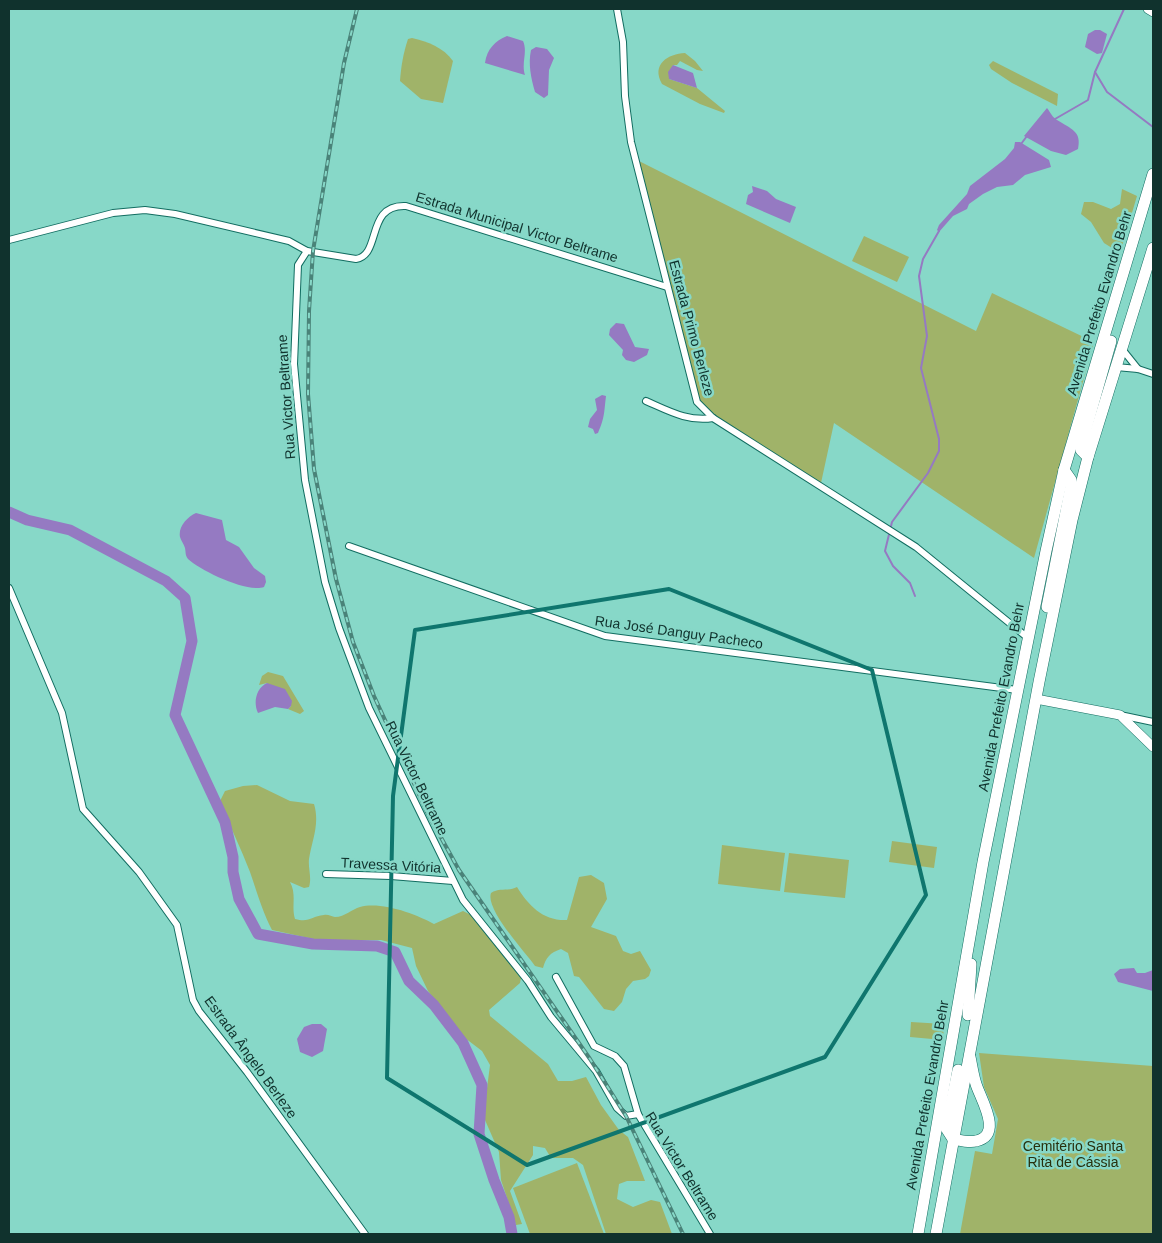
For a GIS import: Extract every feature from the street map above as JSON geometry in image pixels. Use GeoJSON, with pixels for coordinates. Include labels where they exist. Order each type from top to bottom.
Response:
{"type":"FeatureCollection","features":[{"type":"Feature","properties":{"kind":"highway","name":"Avenida Prefeito Evandro Behr"},"geometry":{"type":"LineString","coordinates":[[918,1234],[1017,690],[1064,470],[1115,307],[1153,174]]}},
{"type":"Feature","properties":{"kind":"highway"},"geometry":{"type":"LineString","coordinates":[[936,1234],[969,1050],[1066,545],[1088,457],[1153,248]]}},
{"type":"Feature","properties":{"kind":"highway"},"geometry":{"type":"LineString","coordinates":[[1088,457],[1081,450],[1082,442],[1108,359],[1115,307]]}},
{"type":"Feature","properties":{"kind":"highway"},"geometry":{"type":"LineString","coordinates":[[1046,646],[1049,590],[1071,480],[1064,470]]}},
{"type":"Feature","properties":{"kind":"highway"},"geometry":{"type":"LineString","coordinates":[[953,1139],[946,1128],[971,1004],[971,936]]}},
{"type":"Feature","properties":{"kind":"highway"},"geometry":{"type":"LineString","coordinates":[[953,1139],[976,1141],[984,1136],[989,1125],[987,1110],[974,1081],[969,1050]]}},
{"type":"Feature","properties":{"kind":"street","name":"Estrada Primo Berleze"},"geometry":{"type":"LineString","coordinates":[[618,9],[623,42],[625,96],[631,142],[697,402],[713,418],[916,547],[1028,638]]}},
{"type":"Feature","properties":{"kind":"street"},"geometry":{"type":"LineString","coordinates":[[1148,9],[1153,12]]}},
{"type":"Feature","properties":{"kind":"street","name":"Estrada Municipal Victor Beltrame"},"geometry":{"type":"LineString","coordinates":[[9,240],[113,213],[144,210],[174,214],[289,241],[308,251],[360,258],[367,252],[381,217],[392,207],[406,206],[667,287]]}},
{"type":"Feature","properties":{"kind":"street","name":"Rua Victor Beltrame"},"geometry":{"type":"LineString","coordinates":[[308,251],[298,264],[294,364],[305,480],[325,582],[339,628],[369,708],[463,900],[528,982],[551,1017],[596,1071],[617,1108],[626,1116],[638,1114],[710,1234]]}},
{"type":"Feature","properties":{"kind":"street"},"geometry":{"type":"LineString","coordinates":[[1122,349],[1138,369]]}},
{"type":"Feature","properties":{"kind":"street"},"geometry":{"type":"LineString","coordinates":[[1116,367],[1138,369],[1153,374]]}},
{"type":"Feature","properties":{"kind":"street"},"geometry":{"type":"LineString","coordinates":[[646,401],[683,417],[702,420],[713,418]]}},
{"type":"Feature","properties":{"kind":"street","name":"Rua José Danguy Pacheco"},"geometry":{"type":"LineString","coordinates":[[350,546],[605,636],[1017,690]]}},
{"type":"Feature","properties":{"kind":"street","name":"Estrada Ângelo Berleze"},"geometry":{"type":"LineString","coordinates":[[9,588],[62,713],[83,808],[139,872],[172,916],[193,1000],[199,1010],[247,1072],[365,1234]]}},
{"type":"Feature","properties":{"kind":"street"},"geometry":{"type":"LineString","coordinates":[[1036,699],[1153,722]]}},
{"type":"Feature","properties":{"kind":"street"},"geometry":{"type":"LineString","coordinates":[[1120,715],[1153,748]]}},
{"type":"Feature","properties":{"kind":"street","name":"Travessa Vitória"},"geometry":{"type":"LineString","coordinates":[[326,874],[391,876],[454,881]]}},
{"type":"Feature","properties":{"kind":"street"},"geometry":{"type":"LineString","coordinates":[[556,977],[594,1046],[615,1056],[624,1066],[638,1114]]}},
{"type":"Feature","properties":{"kind":"highlighted area"},"geometry":{"type":"Polygon","coordinates":[[[669,589],[872,670],[926,895],[825,1057],[527,1165],[387,1078],[393,796],[415,630],[669,589]]]}},
{"type":"Feature","properties":{"kind":"green space"},"geometry":{"type":"Polygon","coordinates":[[[412,38],[435,46],[445,52],[453,61],[443,103],[421,99],[400,81],[406,45],[408,39],[412,38]]]}},
{"type":"Feature","properties":{"kind":"green space"},"geometry":{"type":"Polygon","coordinates":[[[685,53],[703,71],[680,61],[677,65],[673,65],[669,79],[697,88],[725,111],[724,113],[700,104],[662,84],[659,71],[663,61],[673,55],[685,53]]]}},
{"type":"Feature","properties":{"kind":"green space"},"geometry":{"type":"Polygon","coordinates":[[[993,61],[1058,94],[1057,106],[1012,83],[991,69],[989,65],[993,61]]]}},
{"type":"Feature","properties":{"kind":"green space"},"geometry":{"type":"Polygon","coordinates":[[[639,161],[976,331],[992,293],[1094,342],[1034,558],[834,423],[821,483],[710,412],[700,402],[639,161]]]}},
{"type":"Feature","properties":{"kind":"green space"},"geometry":{"type":"Polygon","coordinates":[[[1122,189],[1137,196],[1120,253],[1104,243],[1091,222],[1081,214],[1084,202],[1093,202],[1111,209],[1120,204],[1122,189]]]}},
{"type":"Feature","properties":{"kind":"green space"},"geometry":{"type":"Polygon","coordinates":[[[864,236],[909,257],[897,282],[852,261],[864,236]]]}},
{"type":"Feature","properties":{"kind":"green space"},"geometry":{"type":"Polygon","coordinates":[[[268,672],[283,676],[304,711],[300,714],[288,709],[291,706],[267,683],[259,685],[262,676],[268,672]]]}},
{"type":"Feature","properties":{"kind":"green space"},"geometry":{"type":"Polygon","coordinates":[[[257,785],[290,801],[314,804],[316,811],[315,832],[309,859],[309,887],[304,888],[290,882],[293,891],[295,919],[307,920],[325,915],[339,917],[357,908],[368,906],[388,907],[418,916],[434,924],[463,911],[471,915],[521,978],[520,983],[489,1010],[490,1016],[548,1064],[558,1081],[572,1081],[586,1077],[601,1105],[619,1130],[628,1137],[645,1181],[627,1181],[619,1184],[617,1199],[633,1207],[651,1200],[660,1202],[672,1234],[606,1234],[583,1165],[573,1158],[551,1158],[545,1148],[533,1146],[533,1155],[510,1191],[522,1224],[516,1225],[501,1180],[499,1152],[485,1120],[490,1065],[482,1051],[465,1038],[428,991],[416,966],[412,948],[381,940],[318,940],[272,930],[220,801],[225,791],[243,786],[257,785]]]}},
{"type":"Feature","properties":{"kind":"green space"},"geometry":{"type":"Polygon","coordinates":[[[892,841],[937,847],[934,868],[889,862],[892,841]]]}},
{"type":"Feature","properties":{"kind":"green space"},"geometry":{"type":"Polygon","coordinates":[[[722,845],[785,853],[780,891],[718,884],[722,845]]]}},
{"type":"Feature","properties":{"kind":"green space"},"geometry":{"type":"Polygon","coordinates":[[[789,853],[849,860],[845,898],[784,892],[789,853]]]}},
{"type":"Feature","properties":{"kind":"green space"},"geometry":{"type":"Polygon","coordinates":[[[591,875],[604,883],[607,899],[591,927],[616,936],[623,951],[631,954],[640,951],[651,970],[649,976],[645,979],[633,981],[626,989],[622,1002],[614,1011],[604,1009],[579,977],[574,976],[568,953],[561,949],[549,956],[543,968],[535,966],[500,919],[491,900],[491,893],[494,891],[517,887],[537,911],[551,918],[567,920],[579,877],[591,875]]]}},
{"type":"Feature","properties":{"kind":"green space"},"geometry":{"type":"Polygon","coordinates":[[[911,1022],[944,1024],[943,1040],[910,1037],[911,1022]]]}},
{"type":"Feature","properties":{"kind":"green space","name":"Cemitério Santa Rita de Cássia"},"geometry":{"type":"Polygon","coordinates":[[[979,1053],[1153,1066],[1153,1234],[960,1234],[975,1151],[992,1154],[998,1119],[984,1087],[979,1053]]]}},
{"type":"Feature","properties":{"kind":"green space"},"geometry":{"type":"Polygon","coordinates":[[[577,1163],[604,1234],[530,1234],[513,1188],[577,1163]]]}},
{"type":"Feature","properties":{"kind":"shaded area"},"geometry":{"type":"Polygon","coordinates":[[[1095,30],[1100,30],[1107,34],[1102,53],[1097,54],[1085,47],[1088,34],[1095,30]]]}},
{"type":"Feature","properties":{"kind":"shaded area"},"geometry":{"type":"Polygon","coordinates":[[[507,36],[523,41],[525,49],[525,75],[485,63],[492,46],[507,36]]]}},
{"type":"Feature","properties":{"kind":"shaded area"},"geometry":{"type":"Polygon","coordinates":[[[536,47],[547,49],[554,58],[549,70],[548,95],[544,98],[535,92],[531,76],[531,50],[536,47]]]}},
{"type":"Feature","properties":{"kind":"shaded area"},"geometry":{"type":"Polygon","coordinates":[[[673,65],[693,73],[697,88],[669,79],[668,72],[673,65]]]}},
{"type":"Feature","properties":{"kind":"shaded area"},"geometry":{"type":"Polygon","coordinates":[[[1047,108],[1056,119],[1077,134],[1078,149],[1066,155],[1051,151],[1024,136],[1047,108]]]}},
{"type":"Feature","properties":{"kind":"shaded area"},"geometry":{"type":"Polygon","coordinates":[[[1015,142],[1020,142],[1049,160],[1051,167],[1025,175],[1013,185],[997,187],[983,194],[969,204],[967,209],[953,216],[939,232],[937,230],[939,225],[967,194],[970,186],[1005,159],[1014,148],[1015,142]]]}},
{"type":"Feature","properties":{"kind":"shaded area"},"geometry":{"type":"Polygon","coordinates":[[[752,186],[767,191],[776,199],[796,207],[790,223],[746,204],[748,195],[753,192],[752,186]]]}},
{"type":"Feature","properties":{"kind":"shaded area"},"geometry":{"type":"Polygon","coordinates":[[[616,323],[624,324],[635,347],[649,349],[647,355],[634,362],[626,360],[622,355],[623,350],[609,335],[610,329],[616,323]]]}},
{"type":"Feature","properties":{"kind":"shaded area"},"geometry":{"type":"Polygon","coordinates":[[[602,395],[606,396],[604,414],[598,433],[595,434],[593,429],[588,427],[590,419],[597,410],[595,399],[602,395]]]}},
{"type":"Feature","properties":{"kind":"shaded area"},"geometry":{"type":"Polygon","coordinates":[[[196,513],[222,520],[226,540],[239,547],[254,568],[265,576],[266,582],[264,587],[247,587],[225,580],[213,575],[188,559],[180,538],[180,530],[189,517],[196,513]]]}},
{"type":"Feature","properties":{"kind":"shaded area"},"geometry":{"type":"Polygon","coordinates":[[[267,683],[285,689],[292,701],[288,709],[275,707],[258,713],[256,709],[256,696],[260,688],[267,683]]]}},
{"type":"Feature","properties":{"kind":"shaded area"},"geometry":{"type":"Polygon","coordinates":[[[1134,968],[1137,973],[1153,970],[1153,991],[1118,982],[1114,974],[1120,969],[1134,968]]]}},
{"type":"Feature","properties":{"kind":"shaded area"},"geometry":{"type":"Polygon","coordinates":[[[312,1024],[321,1024],[327,1029],[323,1051],[312,1057],[300,1052],[297,1039],[304,1027],[312,1024]]]}},
{"type":"Feature","properties":{"kind":"waterway"},"geometry":{"type":"LineString","coordinates":[[1124,9],[1095,72],[1107,92],[1153,127]]}},
{"type":"Feature","properties":{"kind":"waterway"},"geometry":{"type":"LineString","coordinates":[[1055,119],[1088,100],[1095,72]]}},
{"type":"Feature","properties":{"kind":"waterway"},"geometry":{"type":"LineString","coordinates":[[1021,144],[1027,136]]}},
{"type":"Feature","properties":{"kind":"waterway"},"geometry":{"type":"LineString","coordinates":[[915,596],[910,583],[893,566],[885,551],[892,522],[928,473],[939,451],[939,439],[921,368],[927,336],[919,276],[923,259],[939,231]]}},
{"type":"Feature","properties":{"kind":"waterway"},"geometry":{"type":"LineString","coordinates":[[9,512],[27,520],[70,530],[166,581],[185,598],[192,641],[175,715],[225,822],[233,857],[233,872],[239,899],[258,934],[313,944],[377,946],[395,952],[409,981],[434,1005],[463,1043],[482,1085],[479,1134],[494,1180],[509,1217],[512,1234]]}},
{"type":"Feature","properties":{"kind":"railway"},"geometry":{"type":"LineString","coordinates":[[357,9],[344,63],[313,251],[309,311],[308,394],[314,469],[336,579],[353,642],[374,696],[428,814],[459,870],[590,1059],[626,1116],[683,1234]]}}]}
